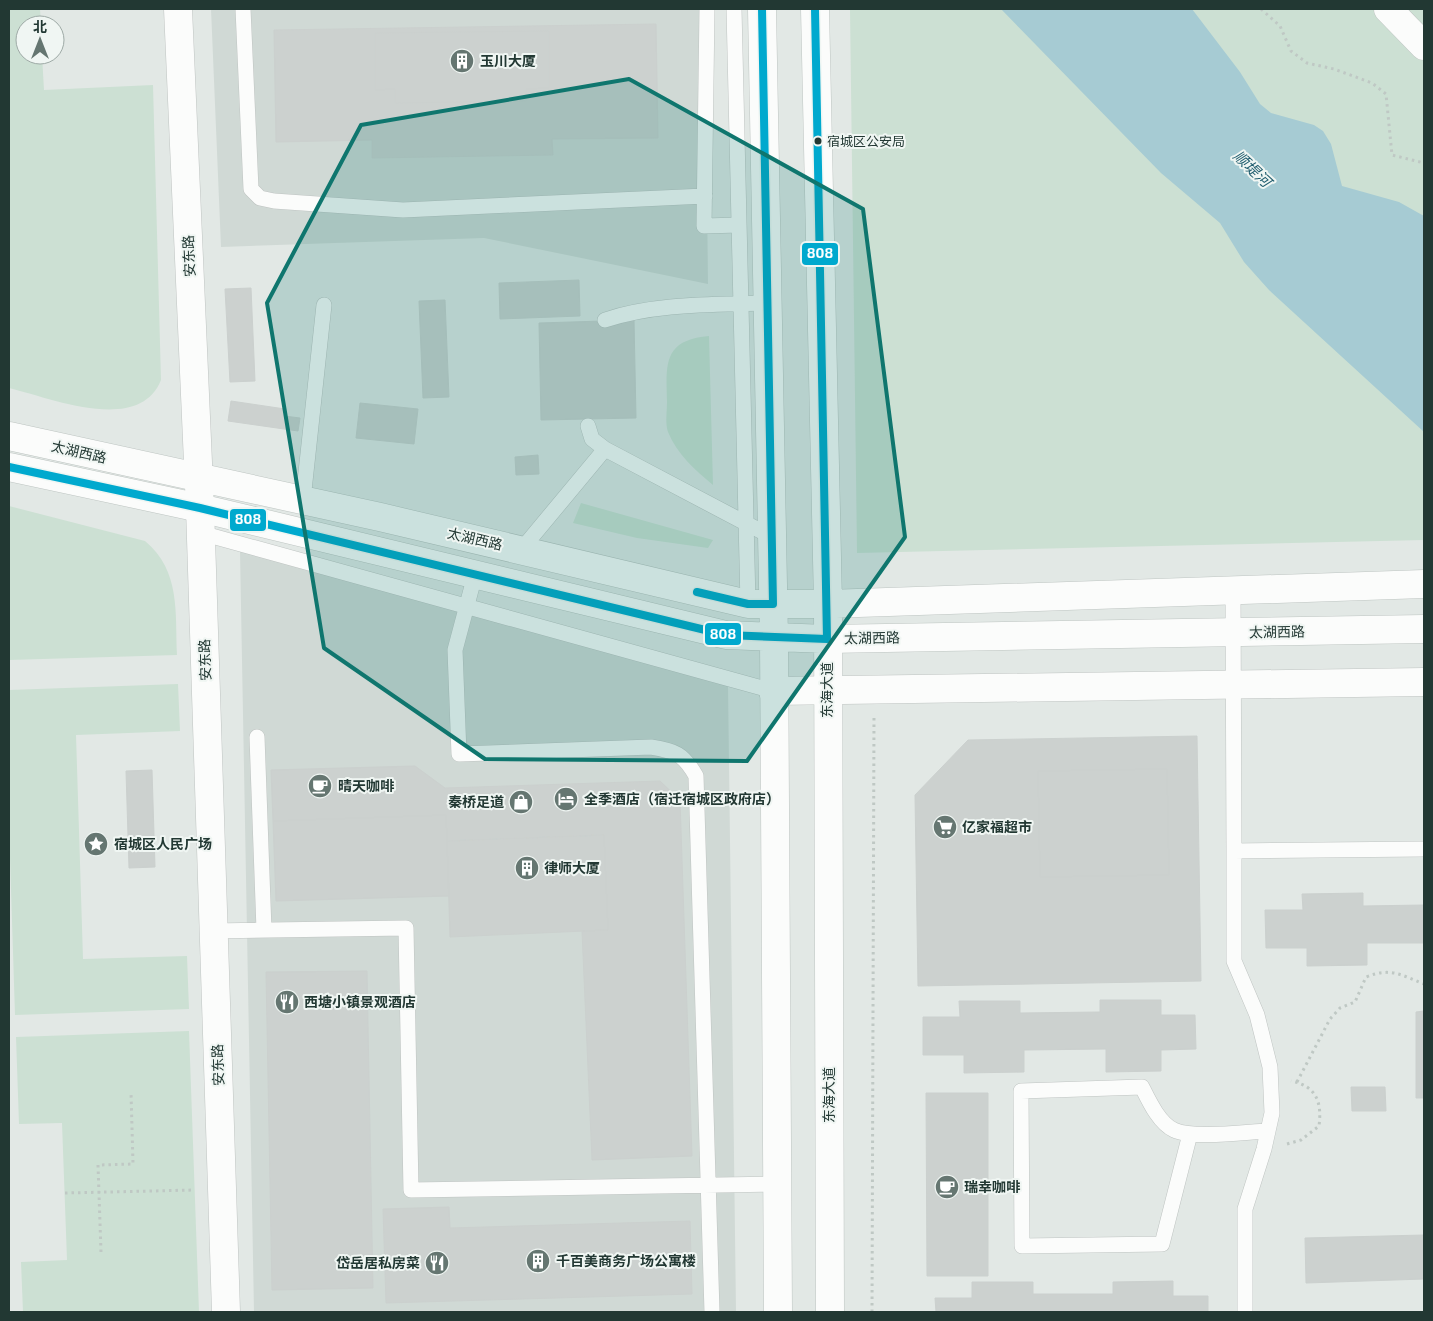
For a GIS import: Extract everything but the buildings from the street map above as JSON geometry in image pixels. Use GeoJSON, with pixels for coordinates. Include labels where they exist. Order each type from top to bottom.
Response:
{"type":"FeatureCollection","features":[{"type":"Feature","properties":{"kind":"street","name":"安东路"},"geometry":{"type":"LineString","coordinates":[[178,9],[199,479],[226,1312]]}},
{"type":"Feature","properties":{"kind":"street"},"geometry":{"type":"LineString","coordinates":[[762,9],[772,537],[760,604],[774,638],[778,1312]]}},
{"type":"Feature","properties":{"kind":"street","name":"东海大道"},"geometry":{"type":"LineString","coordinates":[[815,9],[828,604],[830,1312]]}},
{"type":"Feature","properties":{"kind":"street"},"geometry":{"type":"LineString","coordinates":[[1388,9],[1424,46]]}},
{"type":"Feature","properties":{"kind":"street","name":"太湖西路"},"geometry":{"type":"LineString","coordinates":[[9,436],[199,479],[303,500],[760,604],[828,604],[1424,584]]}},
{"type":"Feature","properties":{"kind":"street","name":"太湖西路"},"geometry":{"type":"LineString","coordinates":[[9,467],[200,521],[476,575],[726,634],[774,638],[827,639],[1424,629]]}},
{"type":"Feature","properties":{"kind":"street"},"geometry":{"type":"LineString","coordinates":[[773,691],[1424,682]]}},
{"type":"Feature","properties":{"kind":"lane"},"geometry":{"type":"LineString","coordinates":[[242,9],[251,189],[260,198],[274,201],[403,210],[705,196]]}},
{"type":"Feature","properties":{"kind":"lane"},"geometry":{"type":"LineString","coordinates":[[707,9],[704,226],[739,225]]}},
{"type":"Feature","properties":{"kind":"lane"},"geometry":{"type":"LineString","coordinates":[[734,9],[746,523],[760,604]]}},
{"type":"Feature","properties":{"kind":"lane"},"geometry":{"type":"LineString","coordinates":[[605,320],[626,313],[648,310],[767,303]]}},
{"type":"Feature","properties":{"kind":"lane"},"geometry":{"type":"LineString","coordinates":[[303,500],[324,305]]}},
{"type":"Feature","properties":{"kind":"lane"},"geometry":{"type":"LineString","coordinates":[[588,426],[592,439],[605,449],[772,537]]}},
{"type":"Feature","properties":{"kind":"lane"},"geometry":{"type":"LineString","coordinates":[[521,550],[605,449]]}},
{"type":"Feature","properties":{"kind":"lane"},"geometry":{"type":"LineString","coordinates":[[200,521],[466,607],[773,691]]}},
{"type":"Feature","properties":{"kind":"lane"},"geometry":{"type":"LineString","coordinates":[[476,575],[455,650],[459,754],[650,747],[675,751],[688,762],[696,776],[710,1184],[712,1312]]}},
{"type":"Feature","properties":{"kind":"lane"},"geometry":{"type":"LineString","coordinates":[[1233,590],[1234,961],[1257,1015],[1270,1068],[1272,1113],[1264,1149],[1245,1209],[1245,1312]]}},
{"type":"Feature","properties":{"kind":"lane"},"geometry":{"type":"LineString","coordinates":[[257,737],[264,930]]}},
{"type":"Feature","properties":{"kind":"lane"},"geometry":{"type":"LineString","coordinates":[[1234,851],[1424,849]]}},
{"type":"Feature","properties":{"kind":"lane"},"geometry":{"type":"LineString","coordinates":[[213,931],[406,928],[411,1190],[778,1184]]}},
{"type":"Feature","properties":{"kind":"lane"},"geometry":{"type":"LineString","coordinates":[[1190,1134],[1162,1244],[1022,1246],[1021,1091],[1142,1088],[1152,1107],[1173,1130],[1190,1134],[1267,1131]]}},
{"type":"Feature","properties":{"kind":"path"},"geometry":{"type":"LineString","coordinates":[[1261,9],[1280,26],[1291,51],[1307,63],[1334,69],[1372,82],[1386,94],[1392,155],[1424,163]]}},
{"type":"Feature","properties":{"kind":"path"},"geometry":{"type":"LineString","coordinates":[[872,1312],[874,690]]}},
{"type":"Feature","properties":{"kind":"path"},"geometry":{"type":"LineString","coordinates":[[1297,1082],[1330,1019],[1340,1008],[1355,1002],[1366,977],[1381,971],[1397,973],[1424,984]]}},
{"type":"Feature","properties":{"kind":"path"},"geometry":{"type":"LineString","coordinates":[[1264,1149],[1302,1140],[1318,1126],[1322,1108],[1314,1092],[1297,1082],[1270,1078]]}},
{"type":"Feature","properties":{"kind":"path"},"geometry":{"type":"LineString","coordinates":[[101,1252],[98,1165],[133,1164],[131,1092]]}},
{"type":"Feature","properties":{"kind":"path"},"geometry":{"type":"LineString","coordinates":[[65,1192],[222,1189]]}},
{"type":"Feature","properties":{"kind":"highlighted area"},"geometry":{"type":"Polygon","coordinates":[[[629,79],[863,209],[905,537],[747,761],[485,759],[324,648],[267,303],[361,125],[629,79]]]}},
{"type":"Feature","properties":{"kind":"shaded area","name":"玉川大厦"},"geometry":{"type":"Polygon","coordinates":[[[211,9],[705,9],[708,284],[484,238],[221,247],[211,9]]]}},
{"type":"Feature","properties":{"kind":"shaded area"},"geometry":{"type":"Polygon","coordinates":[[[240,551],[728,684],[736,1312],[254,1312],[240,551]]]}},
{"type":"Feature","properties":{"kind":"green space"},"geometry":{"type":"Polygon","coordinates":[[[9,9],[40,9],[40,15],[15,15],[15,65],[43,65],[44,90],[153,85],[161,380],[150,397],[134,406],[114,409],[70,404],[9,388],[9,9]]]}},
{"type":"Feature","properties":{"kind":"green space"},"geometry":{"type":"Polygon","coordinates":[[[850,9],[1424,9],[1424,540],[857,553],[850,9]]]}},
{"type":"Feature","properties":{"kind":"green space"},"geometry":{"type":"Polygon","coordinates":[[[709,336],[713,485],[681,454],[668,432],[666,421],[667,376],[670,356],[683,343],[694,338],[709,336]]]}},
{"type":"Feature","properties":{"kind":"green space"},"geometry":{"type":"Polygon","coordinates":[[[581,503],[713,540],[708,548],[637,538],[573,523],[581,503]]]}},
{"type":"Feature","properties":{"kind":"green space"},"geometry":{"type":"Polygon","coordinates":[[[9,506],[145,541],[157,553],[170,579],[174,594],[177,655],[9,660],[9,506]]]}},
{"type":"Feature","properties":{"kind":"green space"},"geometry":{"type":"Polygon","coordinates":[[[178,684],[180,731],[76,735],[83,959],[187,956],[189,1009],[15,1015],[9,827],[9,690],[178,684]]]}},
{"type":"Feature","properties":{"kind":"green space"},"geometry":{"type":"Polygon","coordinates":[[[189,1031],[199,1312],[23,1312],[21,1262],[67,1260],[62,1123],[19,1124],[16,1037],[189,1031]]]}},
{"type":"Feature","properties":{"kind":"water","name":"顺堤河"},"geometry":{"type":"Polygon","coordinates":[[[1001,9],[1192,9],[1240,72],[1260,104],[1271,113],[1314,125],[1323,131],[1331,144],[1342,186],[1399,202],[1424,216],[1424,432],[1269,290],[1244,262],[1220,223],[1161,173],[1001,9]]]}},
{"type":"Feature","properties":{"kind":"transit line","name":"808"},"geometry":{"type":"LineString","coordinates":[[697,592],[748,604],[773,604],[762,9]]}},
{"type":"Feature","properties":{"kind":"transit line","name":"808"},"geometry":{"type":"LineString","coordinates":[[9,467],[200,508],[726,635],[827,639],[815,9]]}},
{"type":"Feature","properties":{"kind":"place","name":"玉川大厦"},"geometry":{"type":"Point","coordinates":[462,61]}},
{"type":"Feature","properties":{"kind":"place","name":"宿城区公安局"},"geometry":{"type":"Point","coordinates":[818,141]}},
{"type":"Feature","properties":{"kind":"place","name":"晴天咖啡"},"geometry":{"type":"Point","coordinates":[320,786]}},
{"type":"Feature","properties":{"kind":"place","name":"全季酒店（宿迁宿城区政府店）"},"geometry":{"type":"Point","coordinates":[566,799]}},
{"type":"Feature","properties":{"kind":"place","name":"秦桥足道"},"geometry":{"type":"Point","coordinates":[521,802]}},
{"type":"Feature","properties":{"kind":"place","name":"亿家福超市"},"geometry":{"type":"Point","coordinates":[945,827]}},
{"type":"Feature","properties":{"kind":"place","name":"宿城区人民广场"},"geometry":{"type":"Point","coordinates":[96,844]}},
{"type":"Feature","properties":{"kind":"place","name":"律师大厦"},"geometry":{"type":"Point","coordinates":[527,868]}},
{"type":"Feature","properties":{"kind":"place","name":"西塘小镇景观酒店"},"geometry":{"type":"Point","coordinates":[287,1002]}},
{"type":"Feature","properties":{"kind":"place","name":"瑞幸咖啡"},"geometry":{"type":"Point","coordinates":[947,1187]}},
{"type":"Feature","properties":{"kind":"place","name":"千百美商务广场公寓楼"},"geometry":{"type":"Point","coordinates":[538,1261]}},
{"type":"Feature","properties":{"kind":"place","name":"岱岳居私房菜"},"geometry":{"type":"Point","coordinates":[437,1263]}}]}
